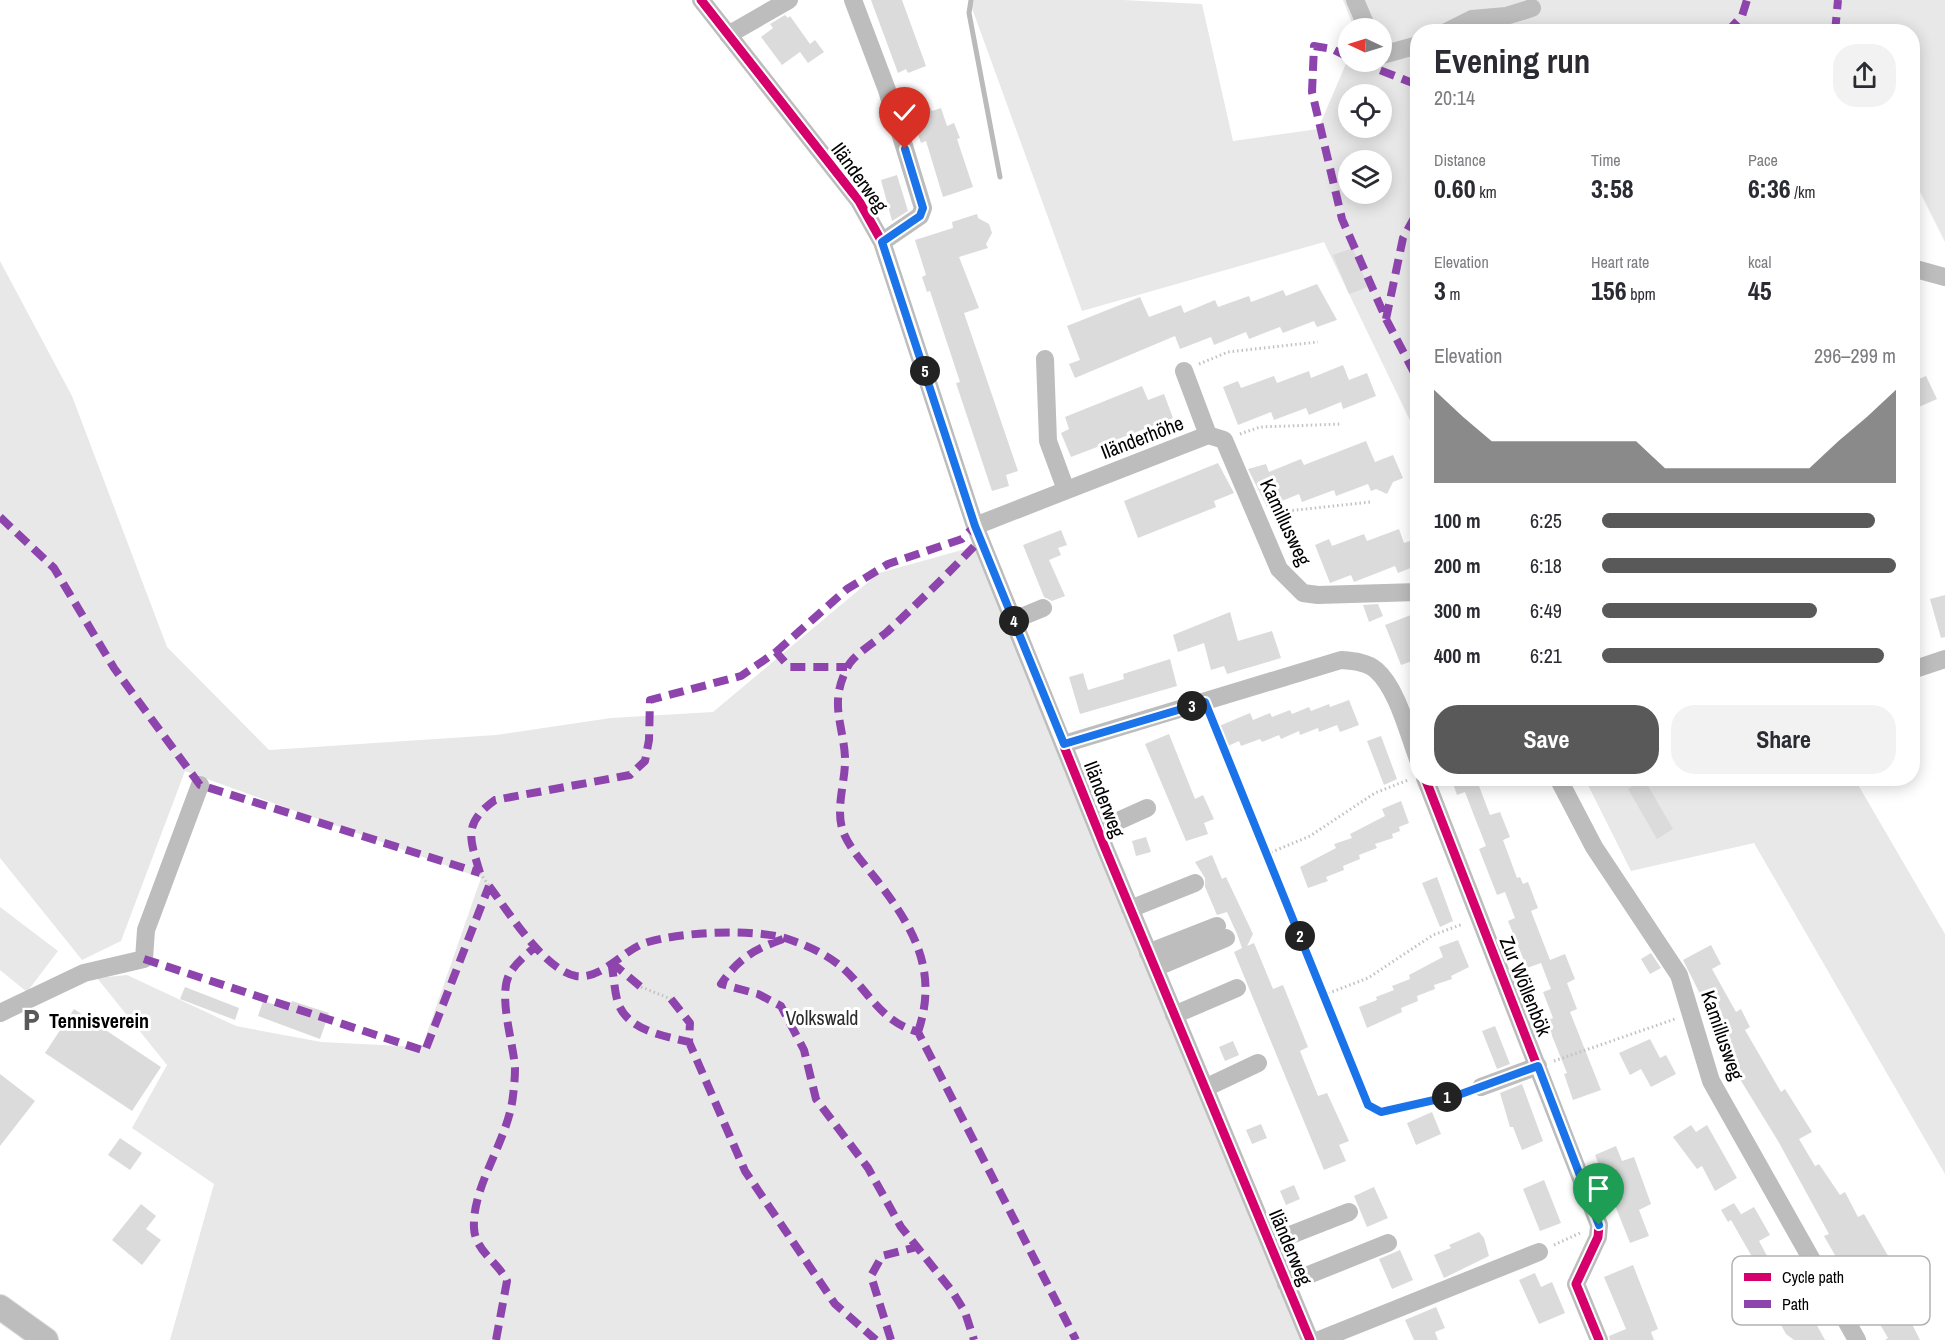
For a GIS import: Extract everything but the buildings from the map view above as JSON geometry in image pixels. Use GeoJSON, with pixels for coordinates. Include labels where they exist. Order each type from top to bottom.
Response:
{"type":"FeatureCollection","features":[{"type":"Feature","properties":{"kind":"main road"},"geometry":{"type":"LineString","coordinates":[[0,1307],[46,1340]]}},
{"type":"Feature","properties":{"kind":"street","name":"Iländerweg"},"geometry":{"type":"LineString","coordinates":[[701,0],[859,201],[882,242],[975,526],[1151,961],[1310,1340]]}},
{"type":"Feature","properties":{"kind":"street"},"geometry":{"type":"LineString","coordinates":[[728,35],[789,0]]}},
{"type":"Feature","properties":{"kind":"street","name":"Iländerweg"},"geometry":{"type":"LineString","coordinates":[[853,0],[887,90],[923,208],[920,216],[882,242]]}},
{"type":"Feature","properties":{"kind":"street"},"geometry":{"type":"LineString","coordinates":[[1355,0],[1363,18]]}},
{"type":"Feature","properties":{"kind":"street"},"geometry":{"type":"LineString","coordinates":[[1462,24],[1472,19],[1506,16],[1532,8]]}},
{"type":"Feature","properties":{"kind":"street"},"geometry":{"type":"LineString","coordinates":[[1392,52],[1410,47]]}},
{"type":"Feature","properties":{"kind":"street"},"geometry":{"type":"LineString","coordinates":[[1920,270],[1945,277]]}},
{"type":"Feature","properties":{"kind":"street"},"geometry":{"type":"LineString","coordinates":[[1045,359],[1048,441],[1066,490]]}},
{"type":"Feature","properties":{"kind":"street","name":"Iländerhöhe"},"geometry":{"type":"LineString","coordinates":[[975,526],[1066,490],[1216,437],[1184,371]]}},
{"type":"Feature","properties":{"kind":"street","name":"Kamillusweg"},"geometry":{"type":"LineString","coordinates":[[1216,437],[1259,521],[1279,569],[1303,593],[1318,595],[1410,592]]}},
{"type":"Feature","properties":{"kind":"street"},"geometry":{"type":"LineString","coordinates":[[1014,620],[1043,608]]}},
{"type":"Feature","properties":{"kind":"street"},"geometry":{"type":"LineString","coordinates":[[1920,667],[1945,659]]}},
{"type":"Feature","properties":{"kind":"street"},"geometry":{"type":"LineString","coordinates":[[1064,744],[1205,702],[1326,662],[1341,660],[1360,662],[1376,670],[1390,687],[1410,738]]}},
{"type":"Feature","properties":{"kind":"street"},"geometry":{"type":"LineString","coordinates":[[0,1013],[84,973],[144,959],[146,930],[200,785]]}},
{"type":"Feature","properties":{"kind":"street","name":"Zur Wöllenbök"},"geometry":{"type":"LineString","coordinates":[[1428,786],[1599,1225]]}},
{"type":"Feature","properties":{"kind":"street","name":"Kamillusweg"},"geometry":{"type":"LineString","coordinates":[[1562,786],[1600,855],[1679,975],[1711,1081],[1810,1256]]}},
{"type":"Feature","properties":{"kind":"street"},"geometry":{"type":"LineString","coordinates":[[1098,830],[1147,808]]}},
{"type":"Feature","properties":{"kind":"street"},"geometry":{"type":"LineString","coordinates":[[1130,909],[1195,883]]}},
{"type":"Feature","properties":{"kind":"street"},"geometry":{"type":"LineString","coordinates":[[1151,961],[1222,932]]}},
{"type":"Feature","properties":{"kind":"street"},"geometry":{"type":"LineString","coordinates":[[1174,1015],[1237,988]]}},
{"type":"Feature","properties":{"kind":"street"},"geometry":{"type":"LineString","coordinates":[[1204,1088],[1258,1063]]}},
{"type":"Feature","properties":{"kind":"street","name":"Zur Wöllenbök"},"geometry":{"type":"LineString","coordinates":[[1481,1087],[1538,1066]]}},
{"type":"Feature","properties":{"kind":"street"},"geometry":{"type":"LineString","coordinates":[[1270,1244],[1349,1212]]}},
{"type":"Feature","properties":{"kind":"street"},"geometry":{"type":"LineString","coordinates":[[1599,1225],[1598,1237],[1576,1284],[1599,1340]]}},
{"type":"Feature","properties":{"kind":"street"},"geometry":{"type":"LineString","coordinates":[[1286,1284],[1388,1243]]}},
{"type":"Feature","properties":{"kind":"street"},"geometry":{"type":"LineString","coordinates":[[1319,1340],[1539,1252]]}},
{"type":"Feature","properties":{"kind":"street","name":"Kamillusweg"},"geometry":{"type":"LineString","coordinates":[[1849,1325],[1857,1340]]}},
{"type":"Feature","properties":{"kind":"path"},"geometry":{"type":"LineString","coordinates":[[1184,371],[1228,352],[1318,342]]}},
{"type":"Feature","properties":{"kind":"path"},"geometry":{"type":"LineString","coordinates":[[1216,437],[1260,428],[1342,424]]}},
{"type":"Feature","properties":{"kind":"path"},"geometry":{"type":"LineString","coordinates":[[1259,521],[1288,511],[1370,502]]}},
{"type":"Feature","properties":{"kind":"path"},"geometry":{"type":"LineString","coordinates":[[1205,702],[1368,1105],[1381,1112],[1481,1087]]}},
{"type":"Feature","properties":{"kind":"path"},"geometry":{"type":"LineString","coordinates":[[1267,854],[1310,836],[1375,793],[1410,780]]}},
{"type":"Feature","properties":{"kind":"path"},"geometry":{"type":"LineString","coordinates":[[480,873],[489,886]]}},
{"type":"Feature","properties":{"kind":"path"},"geometry":{"type":"LineString","coordinates":[[641,987],[671,999]]}},
{"type":"Feature","properties":{"kind":"path"},"geometry":{"type":"LineString","coordinates":[[1539,1252],[1599,1225]]}},
{"type":"Feature","properties":{"kind":"green space"},"geometry":{"type":"Polygon","coordinates":[[[969,0],[1123,0],[1202,4],[1233,141],[1318,129],[1342,72],[1392,72],[1392,18],[1350,18],[1343,0],[1945,0],[1945,242],[1920,192],[1920,24],[1410,24],[1410,420],[1324,242],[1082,311],[969,0]]]}},
{"type":"Feature","properties":{"kind":"green space","name":"Volkswald"},"geometry":{"type":"Polygon","coordinates":[[[0,261],[72,396],[167,647],[269,750],[496,735],[611,718],[713,712],[879,573],[980,545],[1309,1340],[170,1340],[214,1184],[132,1128],[167,1065],[97,978],[127,975],[236,1026],[321,1042],[422,1047],[481,878],[185,771],[121,941],[82,960],[0,858],[0,261]]]}},
{"type":"Feature","properties":{"kind":"green space"},"geometry":{"type":"Polygon","coordinates":[[[1588,786],[1859,786],[1945,934],[1945,1174],[1754,843],[1631,871],[1588,786]]]}},
{"type":"Feature","properties":{"kind":"green space"},"geometry":{"type":"Polygon","coordinates":[[[0,907],[58,951],[27,992],[0,970],[0,907]]]}},
{"type":"Feature","properties":{"kind":"waterway"},"geometry":{"type":"LineString","coordinates":[[971,0],[969,13],[1000,177]]}},
{"type":"Feature","properties":{"kind":"marked path"},"geometry":{"type":"LineString","coordinates":[[1734,24],[1742,16],[1747,0]]}},
{"type":"Feature","properties":{"kind":"marked path"},"geometry":{"type":"LineString","coordinates":[[1836,24],[1838,0]]}},
{"type":"Feature","properties":{"kind":"marked path"},"geometry":{"type":"LineString","coordinates":[[1338,52],[1314,46],[1312,92],[1342,219],[1386,319],[1410,365]]}},
{"type":"Feature","properties":{"kind":"marked path"},"geometry":{"type":"LineString","coordinates":[[1385,72],[1410,82]]}},
{"type":"Feature","properties":{"kind":"marked path"},"geometry":{"type":"LineString","coordinates":[[1386,319],[1403,238],[1410,225]]}},
{"type":"Feature","properties":{"kind":"marked path"},"geometry":{"type":"LineString","coordinates":[[0,517],[54,568],[114,668],[200,785],[480,873]]}},
{"type":"Feature","properties":{"kind":"marked path"},"geometry":{"type":"LineString","coordinates":[[776,652],[847,589],[888,564],[962,539],[975,526]]}},
{"type":"Feature","properties":{"kind":"marked path"},"geometry":{"type":"LineString","coordinates":[[918,1032],[924,1010],[926,989],[919,950],[901,914],[850,846],[841,825],[840,806],[845,757],[838,713],[839,692],[847,668],[854,658],[887,632],[981,539]]}},
{"type":"Feature","properties":{"kind":"marked path"},"geometry":{"type":"LineString","coordinates":[[480,873],[473,851],[471,833],[477,817],[484,809],[495,800],[630,775],[645,761],[649,740],[650,700],[741,676],[776,652],[789,667],[847,667]]}},
{"type":"Feature","properties":{"kind":"marked path"},"geometry":{"type":"LineString","coordinates":[[489,886],[539,951],[552,963],[576,976],[586,976],[604,969],[648,942],[680,936],[738,932],[788,939],[818,951],[838,964],[885,1014],[894,1021],[918,1032],[1076,1340]]}},
{"type":"Feature","properties":{"kind":"marked path"},"geometry":{"type":"LineString","coordinates":[[144,959],[425,1051],[489,886]]}},
{"type":"Feature","properties":{"kind":"marked path"},"geometry":{"type":"LineString","coordinates":[[783,939],[763,947],[741,961],[721,984],[758,994],[781,1006],[804,1050],[816,1099],[868,1168],[901,1227],[952,1291],[965,1312],[974,1340]]}},
{"type":"Feature","properties":{"kind":"marked path"},"geometry":{"type":"LineString","coordinates":[[496,1340],[507,1281],[478,1243],[474,1228],[475,1212],[484,1179],[505,1130],[513,1096],[515,1069],[507,1020],[506,982],[515,966],[535,947]]}},
{"type":"Feature","properties":{"kind":"marked path"},"geometry":{"type":"LineString","coordinates":[[611,962],[618,1003],[630,1020],[648,1031],[689,1042]]}},
{"type":"Feature","properties":{"kind":"marked path"},"geometry":{"type":"LineString","coordinates":[[611,962],[641,987]]}},
{"type":"Feature","properties":{"kind":"marked path"},"geometry":{"type":"LineString","coordinates":[[671,999],[690,1023],[689,1042],[745,1171],[835,1304],[876,1340]]}},
{"type":"Feature","properties":{"kind":"marked path"},"geometry":{"type":"LineString","coordinates":[[891,1340],[871,1276],[882,1256],[917,1247]]}},
{"type":"Feature","properties":{"kind":"cycle path"},"geometry":{"type":"LineString","coordinates":[[701,0],[859,201],[882,242],[975,526],[1105,848],[1310,1340]]}},
{"type":"Feature","properties":{"kind":"cycle path"},"geometry":{"type":"LineString","coordinates":[[1428,786],[1599,1225],[1598,1237],[1576,1284],[1599,1340]]}},
{"type":"Feature","properties":{"kind":"place","name":"Tennisverein"},"geometry":{"type":"Point","coordinates":[31,1020]}},
{"type":"Feature","properties":{"kind":"route"},"geometry":{"type":"LineString","coordinates":[[905,149],[923,208],[920,216],[882,242],[975,526],[1064,744],[1205,702],[1368,1105],[1381,1112],[1461,1094],[1538,1066],[1599,1225]]}}]}
